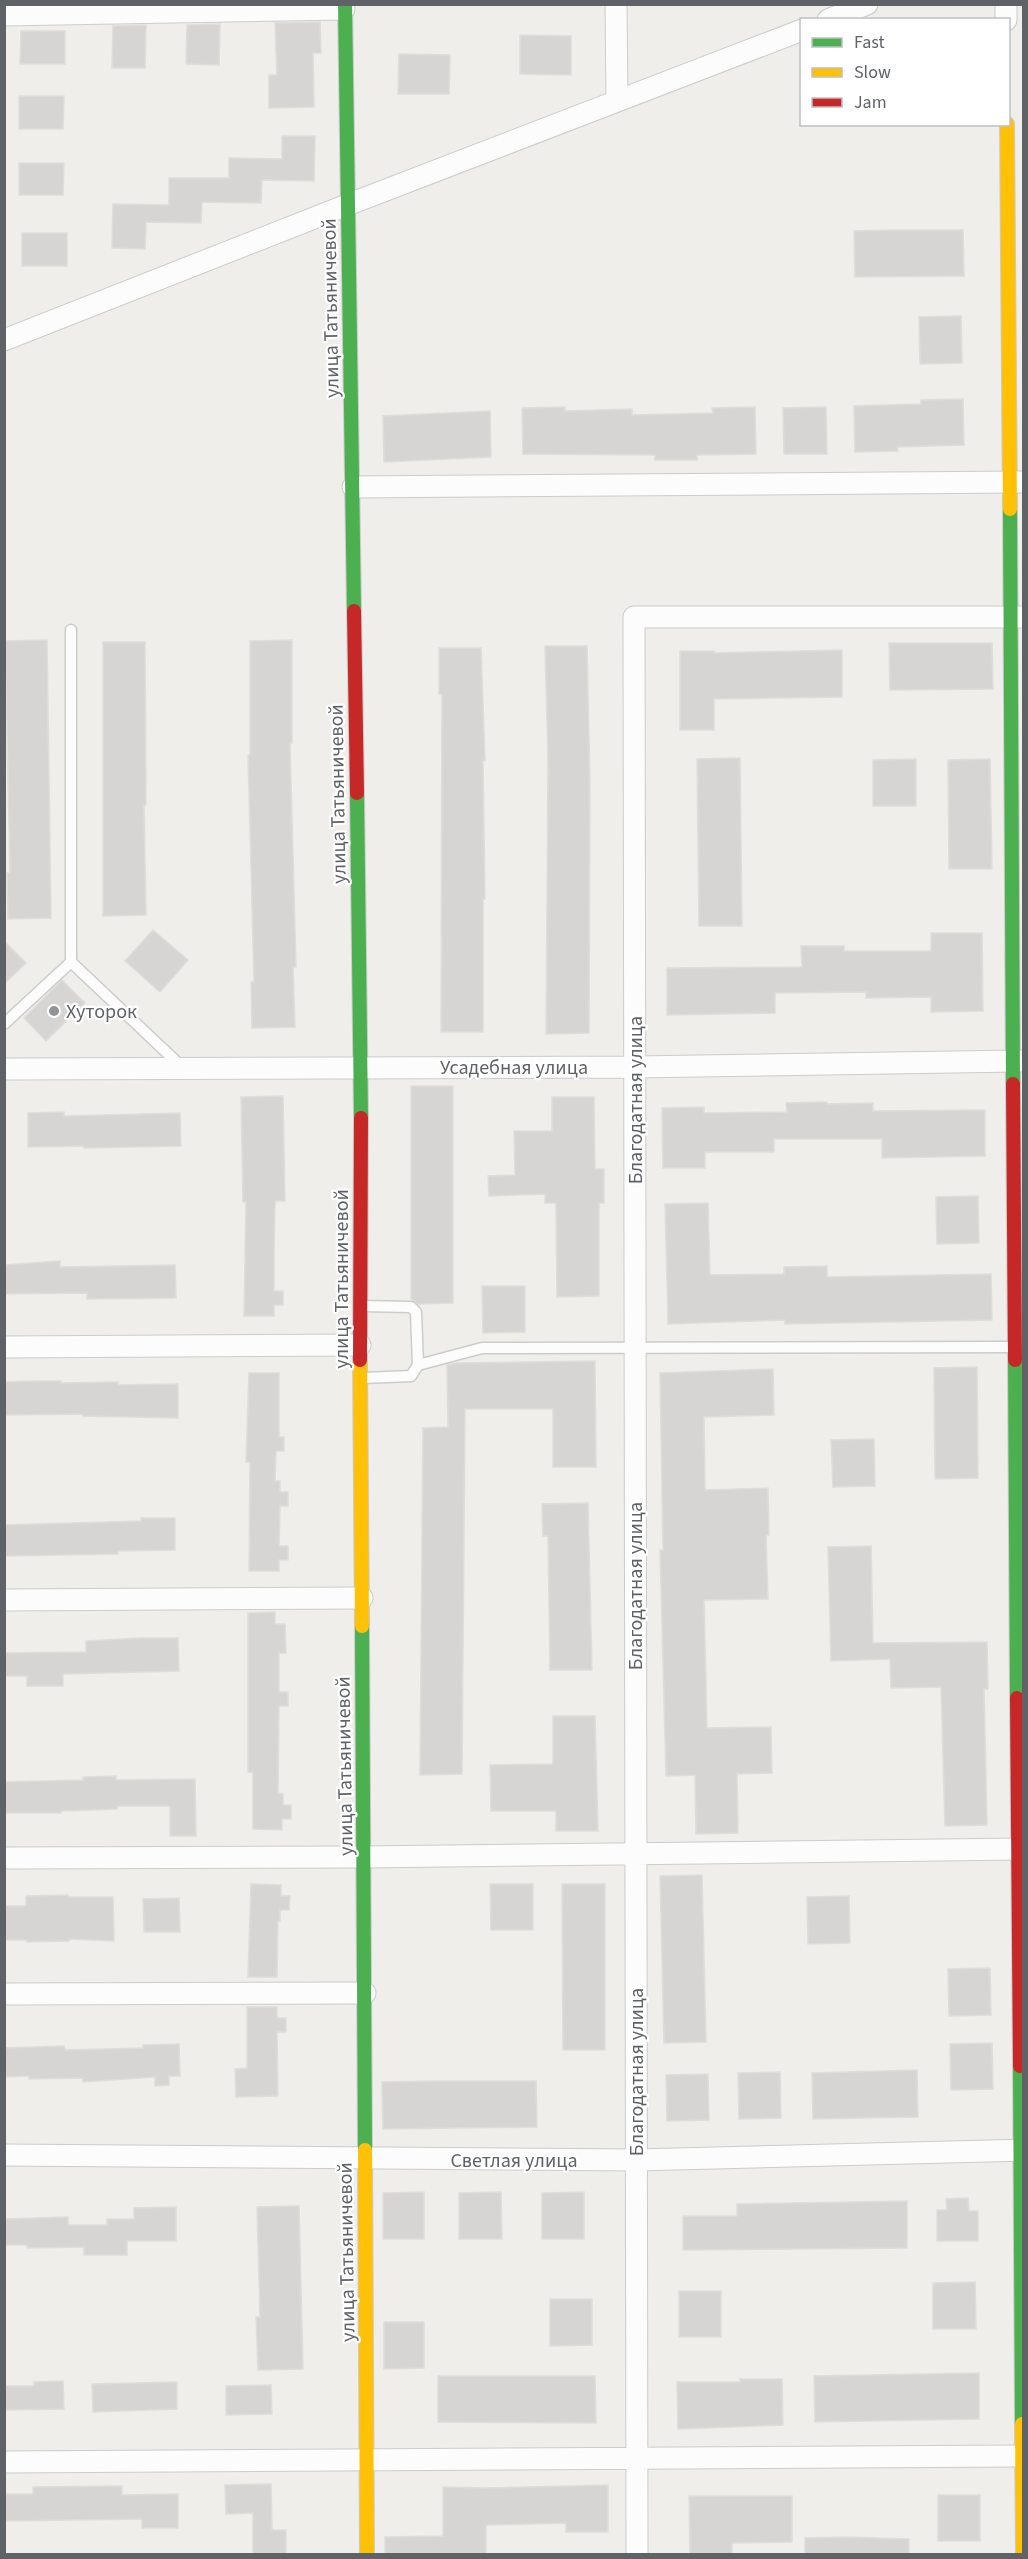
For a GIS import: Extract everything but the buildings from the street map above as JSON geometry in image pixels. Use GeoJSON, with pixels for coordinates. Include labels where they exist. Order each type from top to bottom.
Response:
{"type":"FeatureCollection","features":[{"type":"Feature","properties":{"kind":"street"},"geometry":{"type":"LineString","coordinates":[[616,4],[617,100]]}},
{"type":"Feature","properties":{"kind":"street"},"geometry":{"type":"LineString","coordinates":[[833,18],[867,4]]}},
{"type":"Feature","properties":{"kind":"street"},"geometry":{"type":"LineString","coordinates":[[4,15],[344,7]]}},
{"type":"Feature","properties":{"kind":"street","name":"улица Татьяничевой"},"geometry":{"type":"LineString","coordinates":[[344,7],[361,1067],[360,1378],[367,2554]]}},
{"type":"Feature","properties":{"kind":"street"},"geometry":{"type":"LineString","coordinates":[[4,340],[800,30]]}},
{"type":"Feature","properties":{"kind":"street"},"geometry":{"type":"LineString","coordinates":[[1007,126],[1017,482],[1023,2554]]}},
{"type":"Feature","properties":{"kind":"street"},"geometry":{"type":"LineString","coordinates":[[353,487],[1017,482]]}},
{"type":"Feature","properties":{"kind":"street","name":"Благодатная улица"},"geometry":{"type":"LineString","coordinates":[[637,2554],[634,617],[1017,617]]}},
{"type":"Feature","properties":{"kind":"street","name":"Усадебная улица"},"geometry":{"type":"LineString","coordinates":[[4,1069],[635,1067],[1019,1061]]}},
{"type":"Feature","properties":{"kind":"street"},"geometry":{"type":"LineString","coordinates":[[4,1347],[360,1345]]}},
{"type":"Feature","properties":{"kind":"street"},"geometry":{"type":"LineString","coordinates":[[4,1600],[362,1598]]}},
{"type":"Feature","properties":{"kind":"street"},"geometry":{"type":"LineString","coordinates":[[4,1858],[364,1857],[1022,1849]]}},
{"type":"Feature","properties":{"kind":"street"},"geometry":{"type":"LineString","coordinates":[[4,1994],[365,1993]]}},
{"type":"Feature","properties":{"kind":"street","name":"Светлая улица"},"geometry":{"type":"LineString","coordinates":[[4,2155],[364,2160],[636,2160],[1022,2150]]}},
{"type":"Feature","properties":{"kind":"street"},"geometry":{"type":"LineString","coordinates":[[4,2462],[1023,2456]]}},
{"type":"Feature","properties":{"kind":"lane"},"geometry":{"type":"LineString","coordinates":[[71,630],[71,962],[182,1068]]}},
{"type":"Feature","properties":{"kind":"lane"},"geometry":{"type":"LineString","coordinates":[[4,1024],[71,962]]}},
{"type":"Feature","properties":{"kind":"lane"},"geometry":{"type":"LineString","coordinates":[[360,1306],[411,1307],[416,1312],[418,1365],[411,1376],[360,1378]]}},
{"type":"Feature","properties":{"kind":"lane"},"geometry":{"type":"LineString","coordinates":[[418,1365],[482,1348],[1020,1347]]}},
{"type":"Feature","properties":{"kind":"traffic: fast"},"geometry":{"type":"LineString","coordinates":[[345,4],[354,611]]}},
{"type":"Feature","properties":{"kind":"traffic: fast"},"geometry":{"type":"LineString","coordinates":[[1010,509],[1013,1084]]}},
{"type":"Feature","properties":{"kind":"traffic: fast"},"geometry":{"type":"LineString","coordinates":[[357,793],[361,1118]]}},
{"type":"Feature","properties":{"kind":"traffic: fast"},"geometry":{"type":"LineString","coordinates":[[1015,1360],[1017,1698]]}},
{"type":"Feature","properties":{"kind":"traffic: fast"},"geometry":{"type":"LineString","coordinates":[[362,1626],[365,2150]]}},
{"type":"Feature","properties":{"kind":"traffic: fast"},"geometry":{"type":"LineString","coordinates":[[1020,2066],[1022,2424]]}},
{"type":"Feature","properties":{"kind":"traffic: slow"},"geometry":{"type":"LineString","coordinates":[[1007,126],[1010,509]]}},
{"type":"Feature","properties":{"kind":"traffic: slow"},"geometry":{"type":"LineString","coordinates":[[360,1360],[362,1626]]}},
{"type":"Feature","properties":{"kind":"traffic: slow"},"geometry":{"type":"LineString","coordinates":[[365,2150],[367,2554]]}},
{"type":"Feature","properties":{"kind":"traffic: slow"},"geometry":{"type":"LineString","coordinates":[[1022,2424],[1023,2554]]}},
{"type":"Feature","properties":{"kind":"traffic: jam"},"geometry":{"type":"LineString","coordinates":[[354,611],[357,793]]}},
{"type":"Feature","properties":{"kind":"traffic: jam"},"geometry":{"type":"LineString","coordinates":[[1013,1084],[1015,1360]]}},
{"type":"Feature","properties":{"kind":"traffic: jam"},"geometry":{"type":"LineString","coordinates":[[360,1360],[361,1118]]}},
{"type":"Feature","properties":{"kind":"traffic: jam"},"geometry":{"type":"LineString","coordinates":[[1017,1698],[1020,2066]]}},
{"type":"Feature","properties":{"kind":"place","name":"Хуторок"},"geometry":{"type":"Point","coordinates":[54,1011]}}]}
